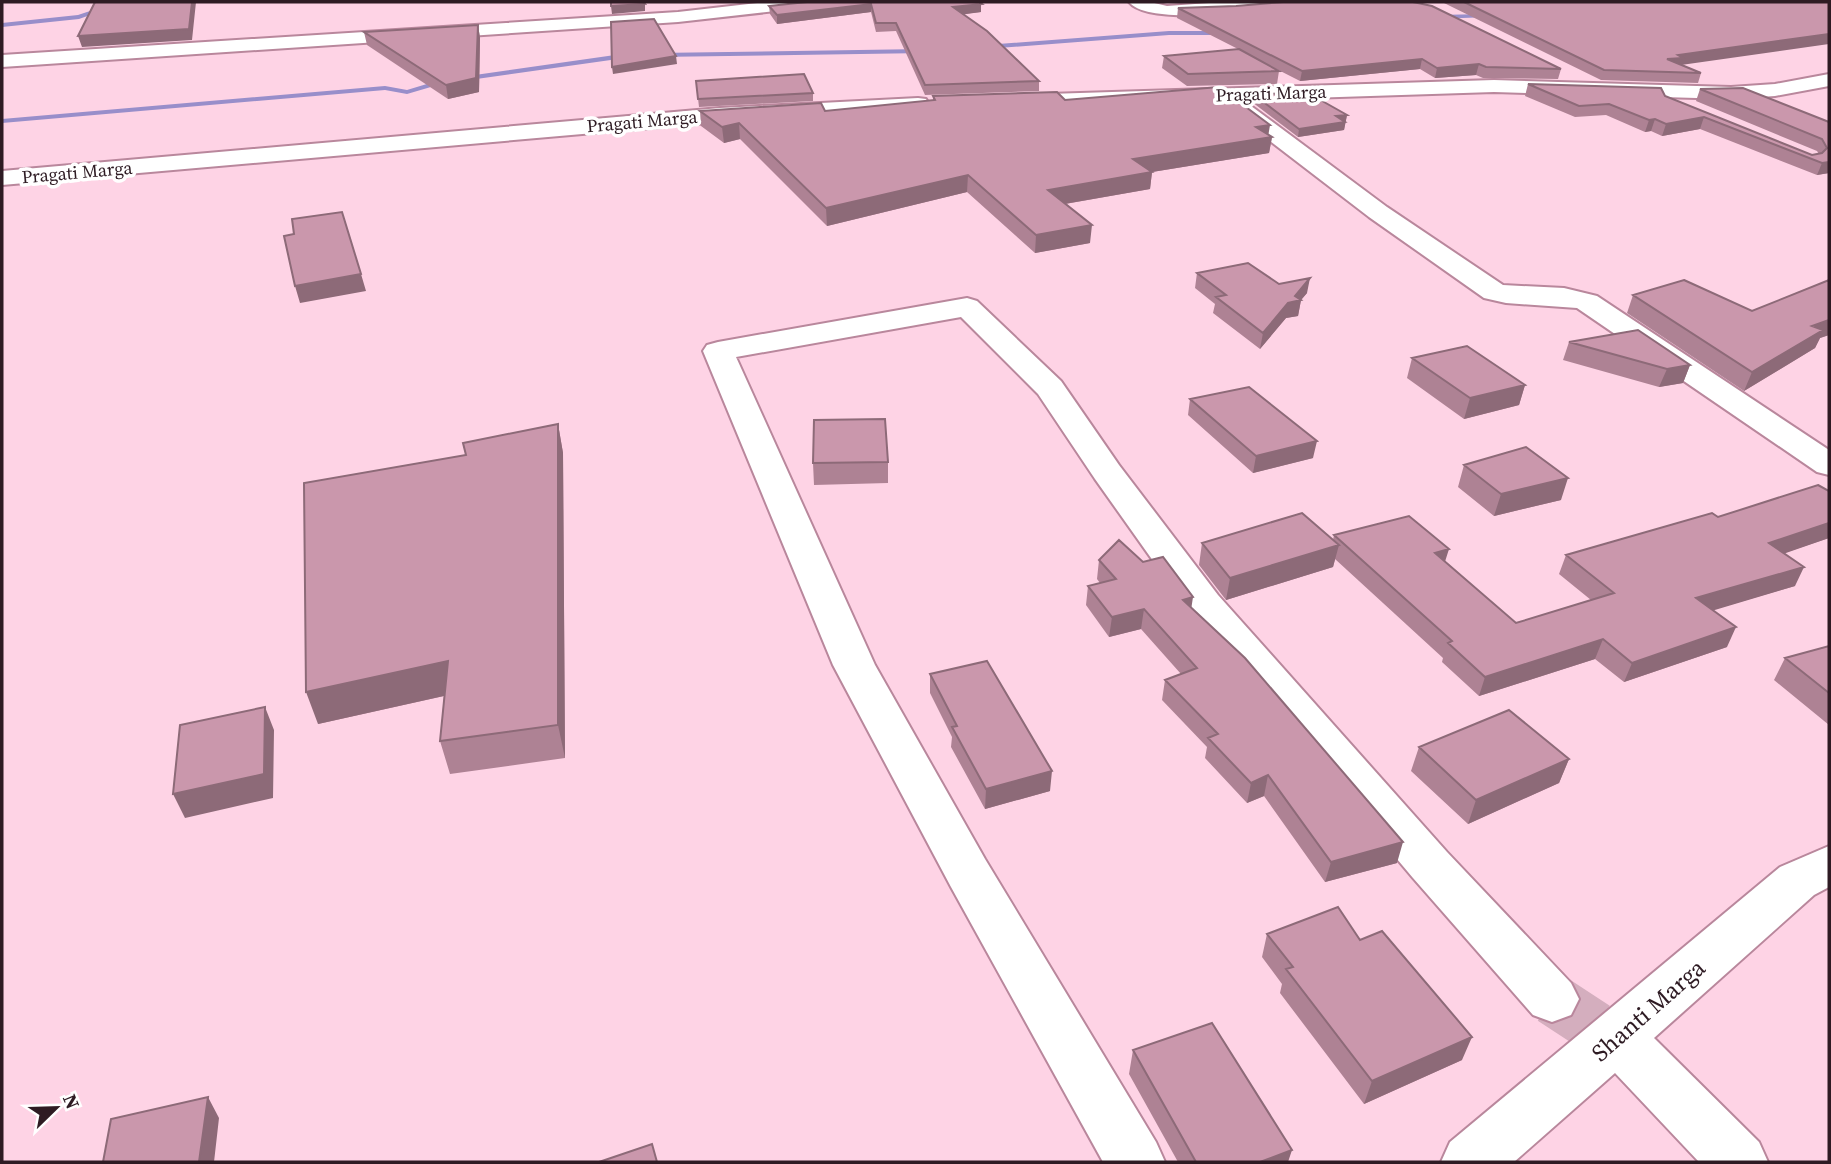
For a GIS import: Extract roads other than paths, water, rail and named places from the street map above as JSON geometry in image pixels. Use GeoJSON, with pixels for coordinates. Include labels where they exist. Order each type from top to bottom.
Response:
{"type":"FeatureCollection","features":[{"type":"Feature","properties":{"kind":"street"},"geometry":{"type":"LineString","coordinates":[[2,61],[812,2]]}},
{"type":"Feature","properties":{"kind":"street"},"geometry":{"type":"LineString","coordinates":[[1138,2],[1147,8],[1167,11],[1297,2]]}},
{"type":"Feature","properties":{"kind":"street"},"geometry":{"type":"LineString","coordinates":[[1565,72],[1602,89]]}},
{"type":"Feature","properties":{"kind":"street","name":"Pragati Marga"},"geometry":{"type":"LineString","coordinates":[[994,101],[1494,86],[1731,93],[1775,90],[1828,81]]}},
{"type":"Feature","properties":{"kind":"street"},"geometry":{"type":"LineString","coordinates":[[1649,90],[1698,111]]}},
{"type":"Feature","properties":{"kind":"street"},"geometry":{"type":"LineString","coordinates":[[1223,94],[1378,212],[1494,292],[1513,297],[1569,296],[1587,302],[1829,465]]}},
{"type":"Feature","properties":{"kind":"street","name":"Pragati Marga"},"geometry":{"type":"LineString","coordinates":[[2,178],[720,115],[940,103]]}},
{"type":"Feature","properties":{"kind":"street"},"geometry":{"type":"LineString","coordinates":[[1135,1162],[968,873],[854,665],[718,351],[967,307],[1050,388],[1203,604],[1430,865],[1552,999]]}},
{"type":"Feature","properties":{"kind":"street","name":"Shanti Marga"},"geometry":{"type":"LineString","coordinates":[[1471,1162],[1797,881],[1829,865]]}},
{"type":"Feature","properties":{"kind":"street"},"geometry":{"type":"LineString","coordinates":[[1627,1048],[1738,1162]]}},
{"type":"Feature","properties":{"kind":"waterway"},"geometry":{"type":"LineString","coordinates":[[2,25],[79,17],[123,2]]}},
{"type":"Feature","properties":{"kind":"waterway"},"geometry":{"type":"LineString","coordinates":[[1435,17],[1488,16]]}},
{"type":"Feature","properties":{"kind":"waterway"},"geometry":{"type":"LineString","coordinates":[[985,47],[1169,33],[1226,33]]}},
{"type":"Feature","properties":{"kind":"waterway"},"geometry":{"type":"LineString","coordinates":[[656,55],[923,51]]}},
{"type":"Feature","properties":{"kind":"waterway"},"geometry":{"type":"LineString","coordinates":[[2,121],[385,88],[407,92],[440,82],[629,55]]}},
{"type":"Feature","properties":{"kind":"tunnel"},"geometry":{"type":"LineString","coordinates":[[1552,999],[1627,1048]]}}]}
